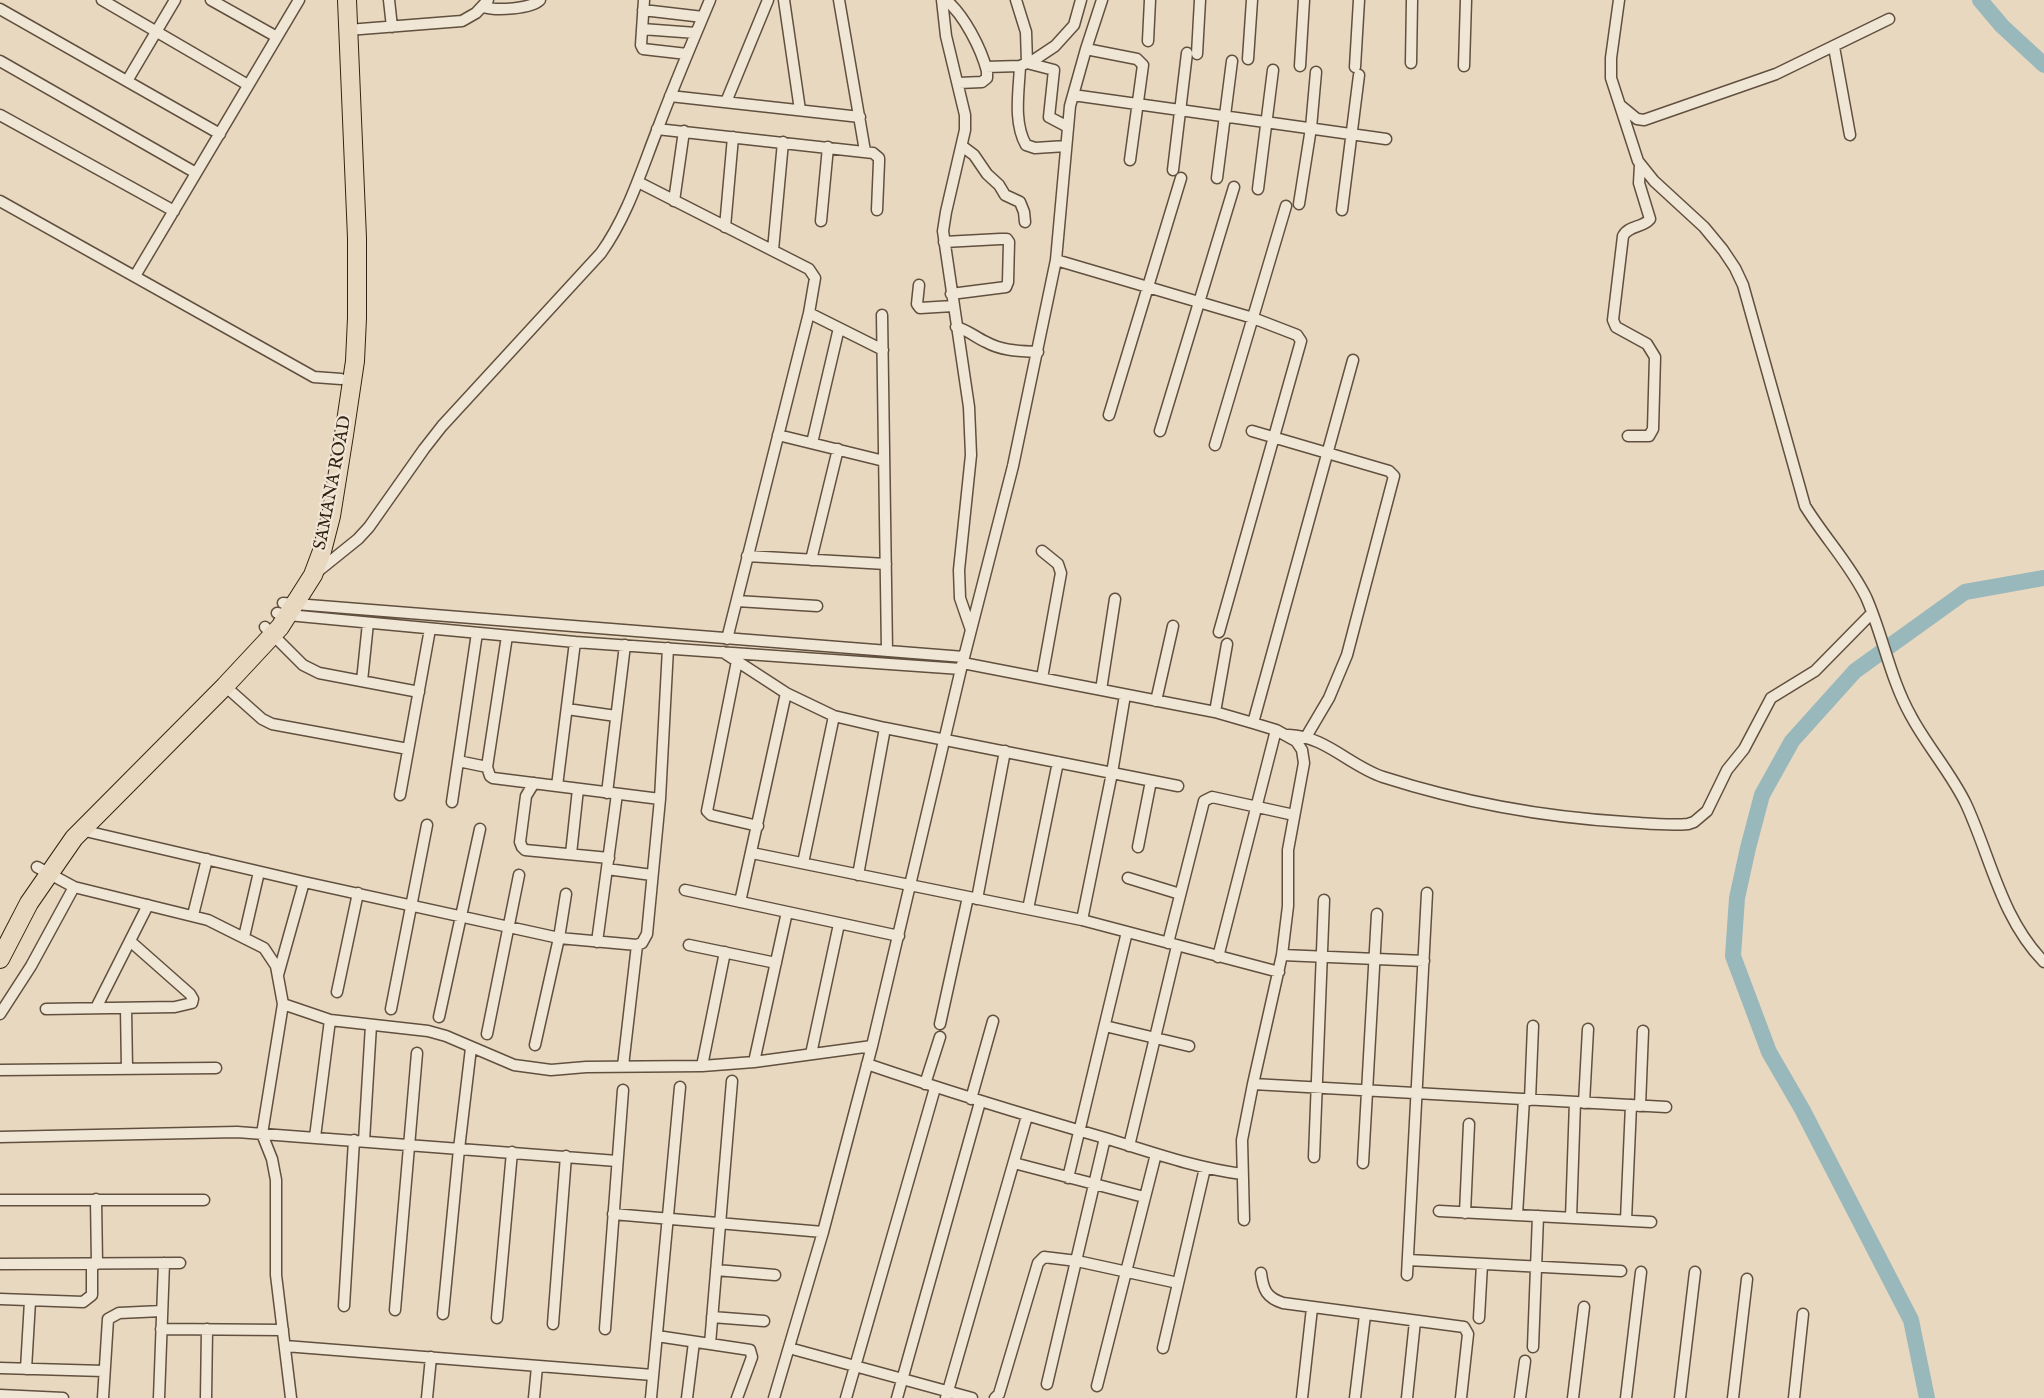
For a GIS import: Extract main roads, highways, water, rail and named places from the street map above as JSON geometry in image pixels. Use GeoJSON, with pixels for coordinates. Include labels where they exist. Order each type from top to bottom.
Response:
{"type":"FeatureCollection","features":[{"type":"Feature","properties":{"kind":"main road","name":"SAMANA ROAD"},"geometry":{"type":"LineString","coordinates":[[286,609],[314,537],[326,479],[341,378],[346,239],[334,0]]}},
{"type":"Feature","properties":{"kind":"main road","name":"SAMANA ROAD"},"geometry":{"type":"LineString","coordinates":[[0,937],[42,871],[225,686],[313,575],[322,551],[331,516],[355,362],[357,238],[347,0]]}},
{"type":"Feature","properties":{"kind":"main road","name":"SAMANA ROAD"},"geometry":{"type":"LineString","coordinates":[[0,959],[56,843],[94,799],[269,630]]}},
{"type":"Feature","properties":{"kind":"waterway"},"geometry":{"type":"LineString","coordinates":[[1980,0],[2002,26],[2044,65]]}},
{"type":"Feature","properties":{"kind":"waterway"},"geometry":{"type":"LineString","coordinates":[[1927,1398],[1911,1320],[1802,1109],[1769,1052],[1733,956],[1737,898],[1762,795],[1792,741],[1855,671],[1965,592],[2044,578]]}}]}
